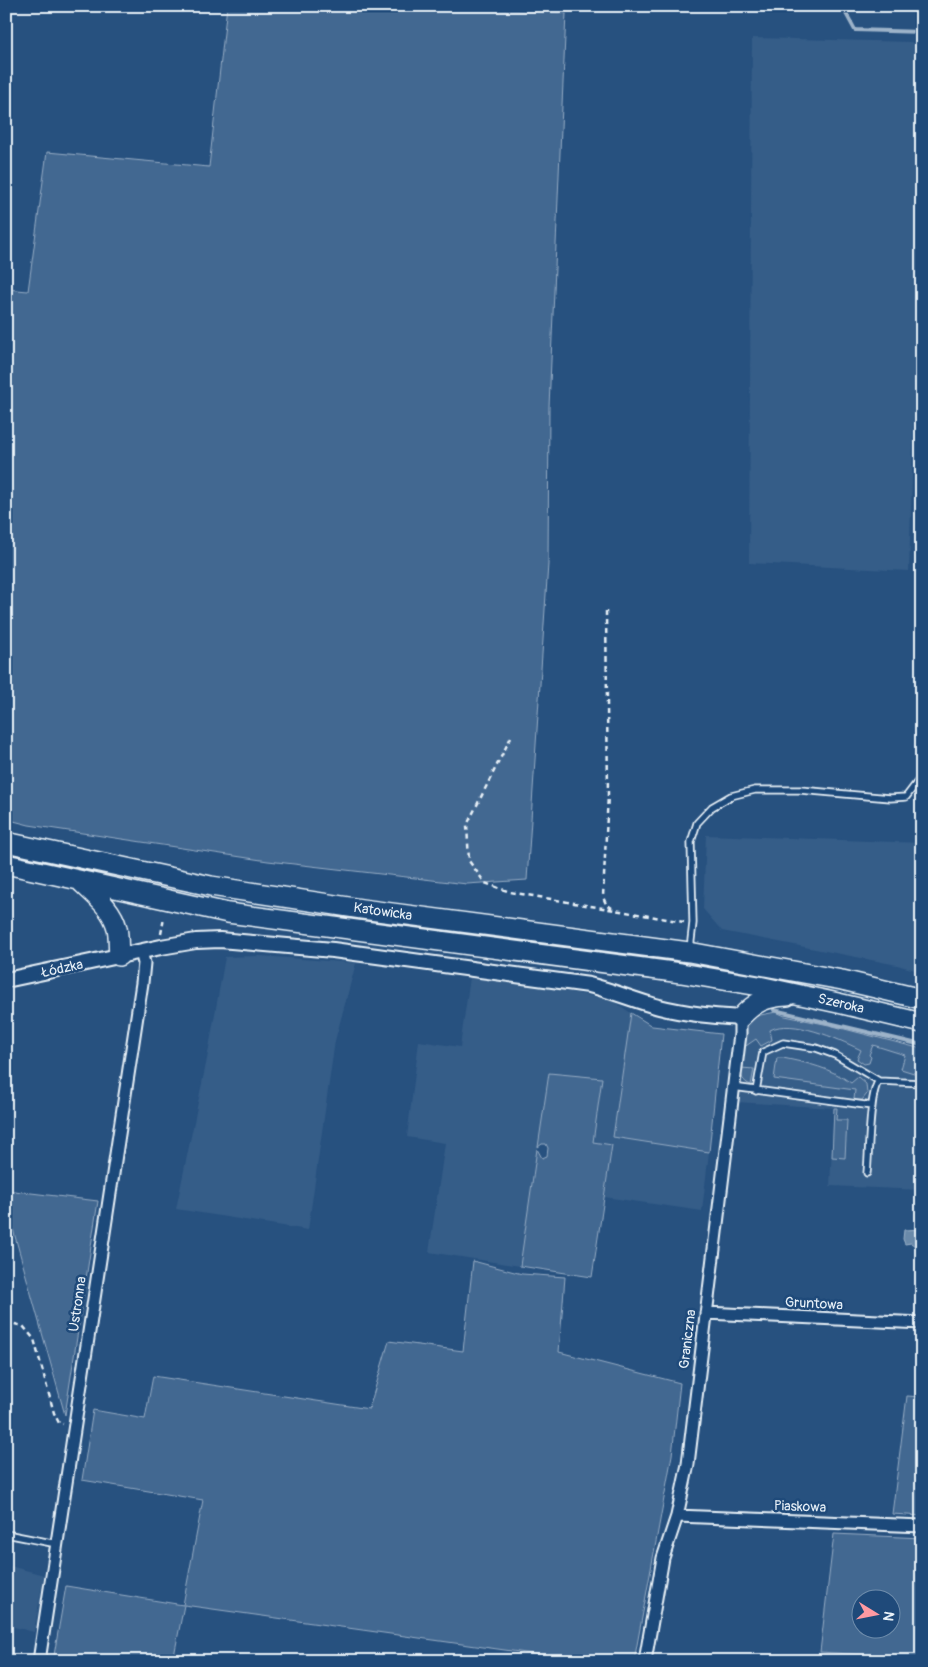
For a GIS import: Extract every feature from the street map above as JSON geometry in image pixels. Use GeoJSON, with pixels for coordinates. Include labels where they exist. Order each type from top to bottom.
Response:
{"type":"FeatureCollection","features":[{"type":"Feature","properties":{"kind":"main road","name":"Katowicka"},"geometry":{"type":"LineString","coordinates":[[6,842],[146,873],[266,895],[689,952],[763,964]]}},
{"type":"Feature","properties":{"kind":"main road","name":"Katowicka"},"geometry":{"type":"LineString","coordinates":[[6,864],[228,913],[359,932],[680,973],[759,986]]}},
{"type":"Feature","properties":{"kind":"main road"},"geometry":{"type":"LineString","coordinates":[[80,881],[104,905],[112,916],[117,929],[119,956]]}},
{"type":"Feature","properties":{"kind":"main road","name":"Szeroka"},"geometry":{"type":"LineString","coordinates":[[763,964],[922,999]]}},
{"type":"Feature","properties":{"kind":"main road","name":"Szeroka"},"geometry":{"type":"LineString","coordinates":[[759,986],[922,1023]]}},
{"type":"Feature","properties":{"kind":"main road"},"geometry":{"type":"LineString","coordinates":[[740,1018],[751,1007],[763,1000],[774,997],[802,995]]}},
{"type":"Feature","properties":{"kind":"street","name":"Łódzka"},"geometry":{"type":"LineString","coordinates":[[6,980],[119,956],[196,942],[220,940],[333,950],[589,985],[675,1011],[740,1018]]}},
{"type":"Feature","properties":{"kind":"street","name":"Ustronna"},"geometry":{"type":"LineString","coordinates":[[39,1661],[142,983],[144,963],[141,952]]}},
{"type":"Feature","properties":{"kind":"street","name":"Graniczna"},"geometry":{"type":"LineString","coordinates":[[645,1661],[663,1558],[677,1516],[688,1464],[740,1018]]}},
{"type":"Feature","properties":{"kind":"street","name":"Gruntowa"},"geometry":{"type":"LineString","coordinates":[[706,1313],[922,1323]]}},
{"type":"Feature","properties":{"kind":"street","name":"Piaskowa"},"geometry":{"type":"LineString","coordinates":[[677,1516],[922,1526]]}},
{"type":"Feature","properties":{"kind":"lane"},"geometry":{"type":"LineString","coordinates":[[689,952],[693,923],[691,842],[697,823],[712,807],[731,796],[755,790],[800,790],[890,798],[906,797],[922,776]]}},
{"type":"Feature","properties":{"kind":"lane"},"geometry":{"type":"LineString","coordinates":[[756,1090],[763,1052],[782,1042],[816,1048],[835,1055],[878,1081],[922,1083]]}},
{"type":"Feature","properties":{"kind":"lane"},"geometry":{"type":"LineString","coordinates":[[868,1173],[872,1106],[878,1081]]}},
{"type":"Feature","properties":{"kind":"lane"},"geometry":{"type":"LineString","coordinates":[[733,1088],[872,1106]]}},
{"type":"Feature","properties":{"kind":"lane"},"geometry":{"type":"LineString","coordinates":[[6,1534],[57,1544]]}},
{"type":"Feature","properties":{"kind":"path"},"geometry":{"type":"LineString","coordinates":[[606,611],[608,794],[603,898],[606,904],[613,909]]}},
{"type":"Feature","properties":{"kind":"path"},"geometry":{"type":"LineString","coordinates":[[511,737],[467,825],[469,861],[485,883],[510,892],[693,923]]}},
{"type":"Feature","properties":{"kind":"path"},"geometry":{"type":"LineString","coordinates":[[159,941],[164,918]]}},
{"type":"Feature","properties":{"kind":"path"},"geometry":{"type":"LineString","coordinates":[[6,1322],[23,1326],[34,1339],[54,1413],[59,1423],[74,1427]]}},
{"type":"Feature","properties":{"kind":"shaded area"},"geometry":{"type":"Polygon","coordinates":[[[227,6],[424,6],[566,13],[549,407],[548,564],[527,880],[467,884],[268,861],[29,825],[6,819],[6,289],[28,291],[47,152],[209,167],[227,6]]]}},
{"type":"Feature","properties":{"kind":"shaded area"},"geometry":{"type":"Polygon","coordinates":[[[752,38],[911,42],[922,52],[922,161],[909,571],[749,563],[752,38]]]}},
{"type":"Feature","properties":{"kind":"shaded area"},"geometry":{"type":"Polygon","coordinates":[[[706,835],[922,843],[922,972],[897,965],[722,931],[703,909],[706,835]]]}},
{"type":"Feature","properties":{"kind":"shaded area"},"geometry":{"type":"Polygon","coordinates":[[[260,956],[356,963],[335,1041],[308,1230],[176,1209],[207,1059],[225,957],[260,956]]]}},
{"type":"Feature","properties":{"kind":"shaded area"},"geometry":{"type":"Polygon","coordinates":[[[470,977],[561,990],[611,1000],[631,1013],[613,1137],[709,1152],[702,1211],[604,1197],[612,1145],[540,1135],[520,1266],[429,1252],[445,1143],[407,1137],[419,1041],[460,1047],[470,977]]]}},
{"type":"Feature","properties":{"kind":"shaded area"},"geometry":{"type":"Polygon","coordinates":[[[776,1012],[785,1016],[829,1025],[922,1049],[922,1069],[920,1075],[901,1069],[905,1055],[873,1045],[869,1055],[871,1057],[869,1063],[864,1064],[857,1059],[861,1050],[827,1035],[790,1026],[770,1030],[772,1040],[761,1046],[756,1039],[743,1048],[750,1017],[776,1012]]]}},
{"type":"Feature","properties":{"kind":"shaded area"},"geometry":{"type":"Polygon","coordinates":[[[631,1013],[652,1026],[721,1034],[709,1152],[613,1137],[631,1013]]]}},
{"type":"Feature","properties":{"kind":"shaded area"},"geometry":{"type":"Polygon","coordinates":[[[779,1023],[922,1056],[922,1190],[830,1186],[834,1108],[735,1102],[743,1029],[779,1023]]]}},
{"type":"Feature","properties":{"kind":"shaded area"},"geometry":{"type":"Polygon","coordinates":[[[777,1058],[819,1067],[835,1073],[851,1083],[858,1077],[866,1084],[867,1094],[862,1100],[854,1100],[855,1090],[774,1079],[777,1058]]]}},
{"type":"Feature","properties":{"kind":"shaded area"},"geometry":{"type":"Polygon","coordinates":[[[741,1068],[754,1069],[751,1085],[743,1078],[741,1068]]]}},
{"type":"Feature","properties":{"kind":"shaded area"},"geometry":{"type":"Polygon","coordinates":[[[549,1073],[602,1078],[593,1142],[612,1145],[592,1277],[520,1266],[537,1149],[542,1158],[547,1156],[548,1148],[546,1144],[538,1147],[549,1073]]]}},
{"type":"Feature","properties":{"kind":"shaded area"},"geometry":{"type":"Polygon","coordinates":[[[834,1108],[837,1108],[836,1120],[847,1120],[845,1158],[832,1157],[834,1108]]]}},
{"type":"Feature","properties":{"kind":"shaded area"},"geometry":{"type":"Polygon","coordinates":[[[6,1190],[98,1201],[65,1415],[6,1204],[6,1190]]]}},
{"type":"Feature","properties":{"kind":"shaded area"},"geometry":{"type":"Polygon","coordinates":[[[922,1229],[922,1246],[915,1246],[911,1243],[905,1244],[903,1239],[904,1230],[922,1229]]]}},
{"type":"Feature","properties":{"kind":"shaded area"},"geometry":{"type":"Polygon","coordinates":[[[473,1261],[522,1274],[565,1277],[559,1352],[680,1383],[672,1455],[634,1661],[583,1661],[184,1605],[173,1661],[53,1661],[66,1586],[183,1605],[203,1500],[82,1480],[93,1410],[145,1419],[153,1376],[369,1409],[389,1341],[463,1351],[473,1261]]]}},
{"type":"Feature","properties":{"kind":"shaded area"},"geometry":{"type":"Polygon","coordinates":[[[907,1396],[922,1397],[922,1516],[892,1514],[907,1396]]]}},
{"type":"Feature","properties":{"kind":"shaded area"},"geometry":{"type":"Polygon","coordinates":[[[834,1534],[922,1538],[922,1661],[863,1661],[863,1655],[820,1652],[834,1534]]]}},
{"type":"Feature","properties":{"kind":"shaded area"},"geometry":{"type":"Polygon","coordinates":[[[6,1565],[44,1575],[34,1632],[6,1625],[6,1565]]]}},
{"type":"Feature","properties":{"kind":"waterway"},"geometry":{"type":"LineString","coordinates":[[842,6],[855,30],[922,32]]}},
{"type":"Feature","properties":{"kind":"waterway"},"geometry":{"type":"LineString","coordinates":[[774,1010],[922,1045]]}}]}
